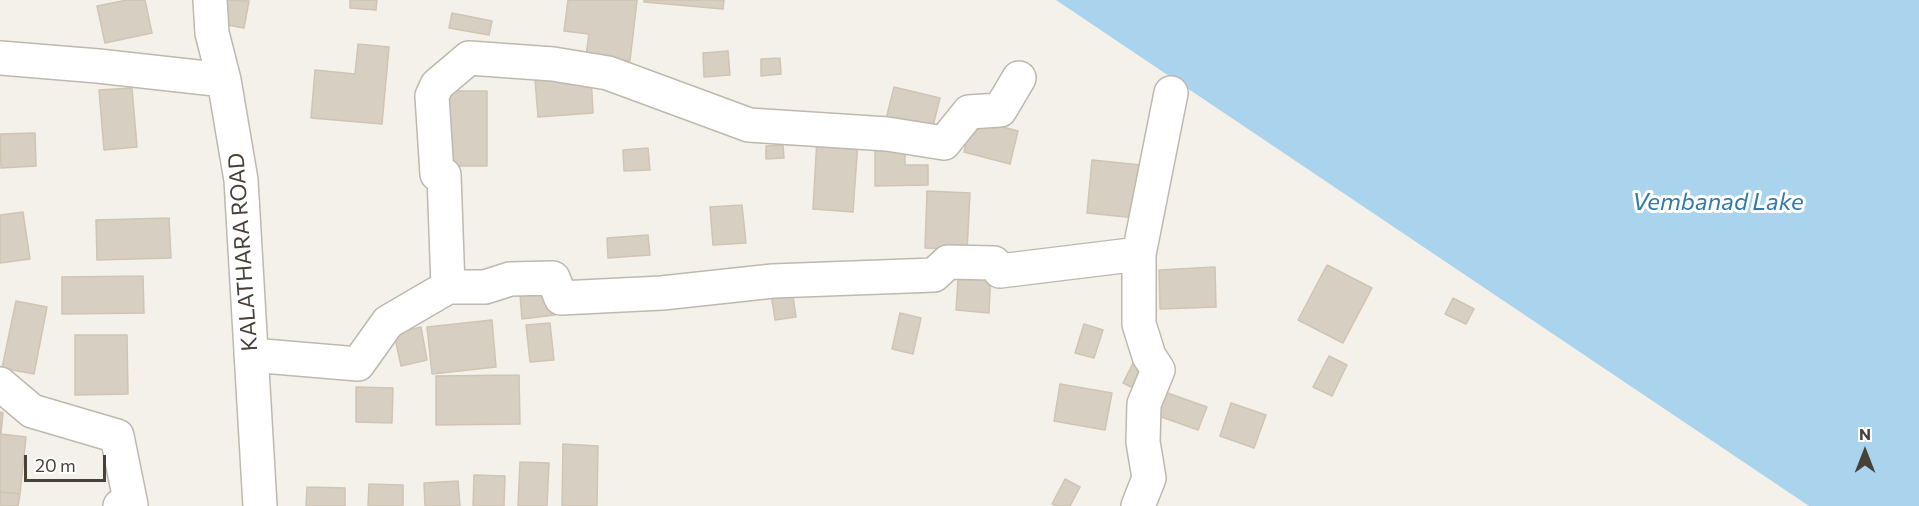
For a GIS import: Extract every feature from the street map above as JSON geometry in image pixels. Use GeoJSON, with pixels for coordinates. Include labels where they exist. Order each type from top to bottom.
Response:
{"type":"FeatureCollection","features":[{"type":"Feature","properties":{"kind":"street","name":"KALATHARA ROAD"},"geometry":{"type":"LineString","coordinates":[[210,0],[212,33],[224,80],[241,180],[260,506]]}},
{"type":"Feature","properties":{"kind":"street"},"geometry":{"type":"LineString","coordinates":[[0,58],[224,80]]}},
{"type":"Feature","properties":{"kind":"street"},"geometry":{"type":"LineString","coordinates":[[448,286],[444,176],[436,174],[432,96],[437,85],[469,58],[553,64],[608,73],[749,125],[887,134],[944,143],[969,112],[1000,110],[1019,78]]}},
{"type":"Feature","properties":{"kind":"street"},"geometry":{"type":"LineString","coordinates":[[1138,506],[1149,478],[1143,442],[1144,404],[1158,370],[1149,356],[1139,324],[1138,254],[1171,93]]}},
{"type":"Feature","properties":{"kind":"street"},"geometry":{"type":"LineString","coordinates":[[251,355],[358,364],[388,322],[448,286],[485,287],[510,279],[554,278],[561,298],[662,293],[773,281],[934,275],[948,262],[994,263],[1000,271],[1138,254]]}},
{"type":"Feature","properties":{"kind":"street"},"geometry":{"type":"LineString","coordinates":[[0,384],[32,411],[117,436],[131,505],[120,506]]}},
{"type":"Feature","properties":{"kind":"water","name":"Vembanad Lake"},"geometry":{"type":"Polygon","coordinates":[[[1056,0],[1919,0],[1919,506],[1809,506],[1056,0]]]}},
{"type":"Feature","properties":{"kind":"building"},"geometry":{"type":"Polygon","coordinates":[[[127,0],[145,0],[152,33],[105,43],[97,6],[127,0]]]}},
{"type":"Feature","properties":{"kind":"building"},"geometry":{"type":"Polygon","coordinates":[[[226,0],[249,1],[244,28],[222,24],[226,0]]]}},
{"type":"Feature","properties":{"kind":"building"},"geometry":{"type":"Polygon","coordinates":[[[350,0],[377,0],[376,10],[350,8],[350,0]]]}},
{"type":"Feature","properties":{"kind":"building"},"geometry":{"type":"Polygon","coordinates":[[[568,0],[637,0],[630,61],[586,56],[589,34],[564,31],[568,0]]]}},
{"type":"Feature","properties":{"kind":"building"},"geometry":{"type":"Polygon","coordinates":[[[644,0],[724,0],[723,9],[644,2],[644,0]]]}},
{"type":"Feature","properties":{"kind":"building"},"geometry":{"type":"Polygon","coordinates":[[[452,13],[492,21],[489,35],[449,28],[452,13]]]}},
{"type":"Feature","properties":{"kind":"building"},"geometry":{"type":"Polygon","coordinates":[[[358,44],[389,47],[382,124],[311,118],[315,70],[355,74],[358,44]]]}},
{"type":"Feature","properties":{"kind":"building"},"geometry":{"type":"Polygon","coordinates":[[[728,51],[730,75],[704,77],[703,53],[728,51]]]}},
{"type":"Feature","properties":{"kind":"building"},"geometry":{"type":"Polygon","coordinates":[[[780,58],[781,74],[761,76],[761,59],[780,58]]]}},
{"type":"Feature","properties":{"kind":"building"},"geometry":{"type":"Polygon","coordinates":[[[591,75],[593,113],[538,117],[535,79],[591,75]]]}},
{"type":"Feature","properties":{"kind":"building"},"geometry":{"type":"Polygon","coordinates":[[[894,87],[940,98],[931,134],[885,123],[894,87]]]}},
{"type":"Feature","properties":{"kind":"building"},"geometry":{"type":"Polygon","coordinates":[[[132,88],[137,147],[104,150],[99,90],[132,88]]]}},
{"type":"Feature","properties":{"kind":"building"},"geometry":{"type":"Polygon","coordinates":[[[438,91],[487,91],[487,166],[438,166],[438,91]]]}},
{"type":"Feature","properties":{"kind":"building"},"geometry":{"type":"Polygon","coordinates":[[[972,119],[1018,131],[1010,164],[964,152],[972,119]]]}},
{"type":"Feature","properties":{"kind":"building"},"geometry":{"type":"Polygon","coordinates":[[[35,133],[36,166],[1,168],[0,134],[35,133]]]}},
{"type":"Feature","properties":{"kind":"building"},"geometry":{"type":"Polygon","coordinates":[[[817,138],[858,141],[853,212],[813,209],[817,138]]]}},
{"type":"Feature","properties":{"kind":"building"},"geometry":{"type":"Polygon","coordinates":[[[783,145],[784,158],[766,159],[766,146],[783,145]]]}},
{"type":"Feature","properties":{"kind":"building"},"geometry":{"type":"Polygon","coordinates":[[[648,148],[650,170],[624,171],[623,150],[648,148]]]}},
{"type":"Feature","properties":{"kind":"building"},"geometry":{"type":"Polygon","coordinates":[[[875,150],[905,150],[905,165],[928,165],[928,185],[875,186],[875,150]]]}},
{"type":"Feature","properties":{"kind":"building"},"geometry":{"type":"Polygon","coordinates":[[[1092,160],[1141,165],[1136,218],[1087,213],[1092,160]]]}},
{"type":"Feature","properties":{"kind":"building"},"geometry":{"type":"Polygon","coordinates":[[[927,191],[970,193],[967,250],[925,248],[927,191]]]}},
{"type":"Feature","properties":{"kind":"building"},"geometry":{"type":"Polygon","coordinates":[[[742,205],[746,243],[713,245],[710,207],[742,205]]]}},
{"type":"Feature","properties":{"kind":"building"},"geometry":{"type":"Polygon","coordinates":[[[23,212],[30,259],[0,263],[0,215],[23,212]]]}},
{"type":"Feature","properties":{"kind":"building"},"geometry":{"type":"Polygon","coordinates":[[[169,218],[171,258],[97,260],[96,220],[169,218]]]}},
{"type":"Feature","properties":{"kind":"building"},"geometry":{"type":"Polygon","coordinates":[[[648,235],[650,255],[608,258],[607,238],[648,235]]]}},
{"type":"Feature","properties":{"kind":"building"},"geometry":{"type":"Polygon","coordinates":[[[959,265],[991,267],[989,313],[956,310],[959,265]]]}},
{"type":"Feature","properties":{"kind":"building"},"geometry":{"type":"Polygon","coordinates":[[[1327,265],[1372,288],[1343,343],[1298,320],[1327,265]]]}},
{"type":"Feature","properties":{"kind":"building"},"geometry":{"type":"Polygon","coordinates":[[[1215,267],[1216,307],[1160,309],[1159,270],[1215,267]]]}},
{"type":"Feature","properties":{"kind":"building"},"geometry":{"type":"Polygon","coordinates":[[[143,276],[144,313],[62,314],[62,277],[143,276]]]}},
{"type":"Feature","properties":{"kind":"building"},"geometry":{"type":"Polygon","coordinates":[[[552,281],[555,315],[522,319],[519,283],[552,281]]]}},
{"type":"Feature","properties":{"kind":"building"},"geometry":{"type":"Polygon","coordinates":[[[791,283],[796,317],[775,320],[770,287],[791,283]]]}},
{"type":"Feature","properties":{"kind":"building"},"geometry":{"type":"Polygon","coordinates":[[[1453,298],[1474,309],[1466,324],[1445,314],[1453,298]]]}},
{"type":"Feature","properties":{"kind":"building"},"geometry":{"type":"Polygon","coordinates":[[[16,301],[47,307],[34,374],[2,368],[16,301]]]}},
{"type":"Feature","properties":{"kind":"building"},"geometry":{"type":"Polygon","coordinates":[[[900,313],[921,318],[913,354],[892,349],[900,313]]]}},
{"type":"Feature","properties":{"kind":"building"},"geometry":{"type":"Polygon","coordinates":[[[492,320],[496,367],[432,374],[427,327],[492,320]]]}},
{"type":"Feature","properties":{"kind":"building"},"geometry":{"type":"Polygon","coordinates":[[[550,323],[554,360],[530,362],[526,325],[550,323]]]}},
{"type":"Feature","properties":{"kind":"building"},"geometry":{"type":"Polygon","coordinates":[[[1084,324],[1103,330],[1094,358],[1075,353],[1084,324]]]}},
{"type":"Feature","properties":{"kind":"building"},"geometry":{"type":"Polygon","coordinates":[[[421,327],[427,360],[401,366],[394,333],[421,327]]]}},
{"type":"Feature","properties":{"kind":"building"},"geometry":{"type":"Polygon","coordinates":[[[75,335],[127,335],[128,394],[75,395],[75,335]]]}},
{"type":"Feature","properties":{"kind":"building"},"geometry":{"type":"Polygon","coordinates":[[[1329,356],[1347,365],[1332,396],[1313,387],[1329,356]]]}},
{"type":"Feature","properties":{"kind":"building"},"geometry":{"type":"Polygon","coordinates":[[[1134,361],[1154,372],[1144,393],[1123,383],[1134,361]]]}},
{"type":"Feature","properties":{"kind":"building"},"geometry":{"type":"Polygon","coordinates":[[[519,375],[520,424],[436,425],[436,376],[519,375]]]}},
{"type":"Feature","properties":{"kind":"building"},"geometry":{"type":"Polygon","coordinates":[[[1060,384],[1112,393],[1105,430],[1054,421],[1060,384]]]}},
{"type":"Feature","properties":{"kind":"building"},"geometry":{"type":"Polygon","coordinates":[[[356,387],[393,388],[392,423],[356,422],[356,387]]]}},
{"type":"Feature","properties":{"kind":"building"},"geometry":{"type":"Polygon","coordinates":[[[1162,391],[1207,407],[1198,430],[1153,414],[1162,391]]]}},
{"type":"Feature","properties":{"kind":"building"},"geometry":{"type":"Polygon","coordinates":[[[1231,403],[1266,415],[1254,448],[1220,436],[1231,403]]]}},
{"type":"Feature","properties":{"kind":"building"},"geometry":{"type":"Polygon","coordinates":[[[0,412],[3,413],[1,434],[26,437],[20,494],[0,492],[0,412]]]}},
{"type":"Feature","properties":{"kind":"building"},"geometry":{"type":"Polygon","coordinates":[[[563,444],[598,446],[597,506],[562,506],[563,444]]]}},
{"type":"Feature","properties":{"kind":"building"},"geometry":{"type":"Polygon","coordinates":[[[520,462],[549,463],[547,506],[518,506],[520,462]]]}},
{"type":"Feature","properties":{"kind":"building"},"geometry":{"type":"Polygon","coordinates":[[[474,475],[505,476],[504,506],[473,506],[474,475]]]}},
{"type":"Feature","properties":{"kind":"building"},"geometry":{"type":"Polygon","coordinates":[[[1065,479],[1080,487],[1070,506],[1052,504],[1065,479]]]}},
{"type":"Feature","properties":{"kind":"building"},"geometry":{"type":"Polygon","coordinates":[[[458,481],[460,506],[425,506],[424,483],[458,481]]]}},
{"type":"Feature","properties":{"kind":"building"},"geometry":{"type":"Polygon","coordinates":[[[369,484],[403,485],[403,506],[368,506],[369,484]]]}},
{"type":"Feature","properties":{"kind":"building"},"geometry":{"type":"Polygon","coordinates":[[[307,487],[345,488],[345,506],[306,506],[307,487]]]}},
{"type":"Feature","properties":{"kind":"building"},"geometry":{"type":"Polygon","coordinates":[[[0,492],[20,494],[18,506],[0,506],[0,492]]]}}]}
